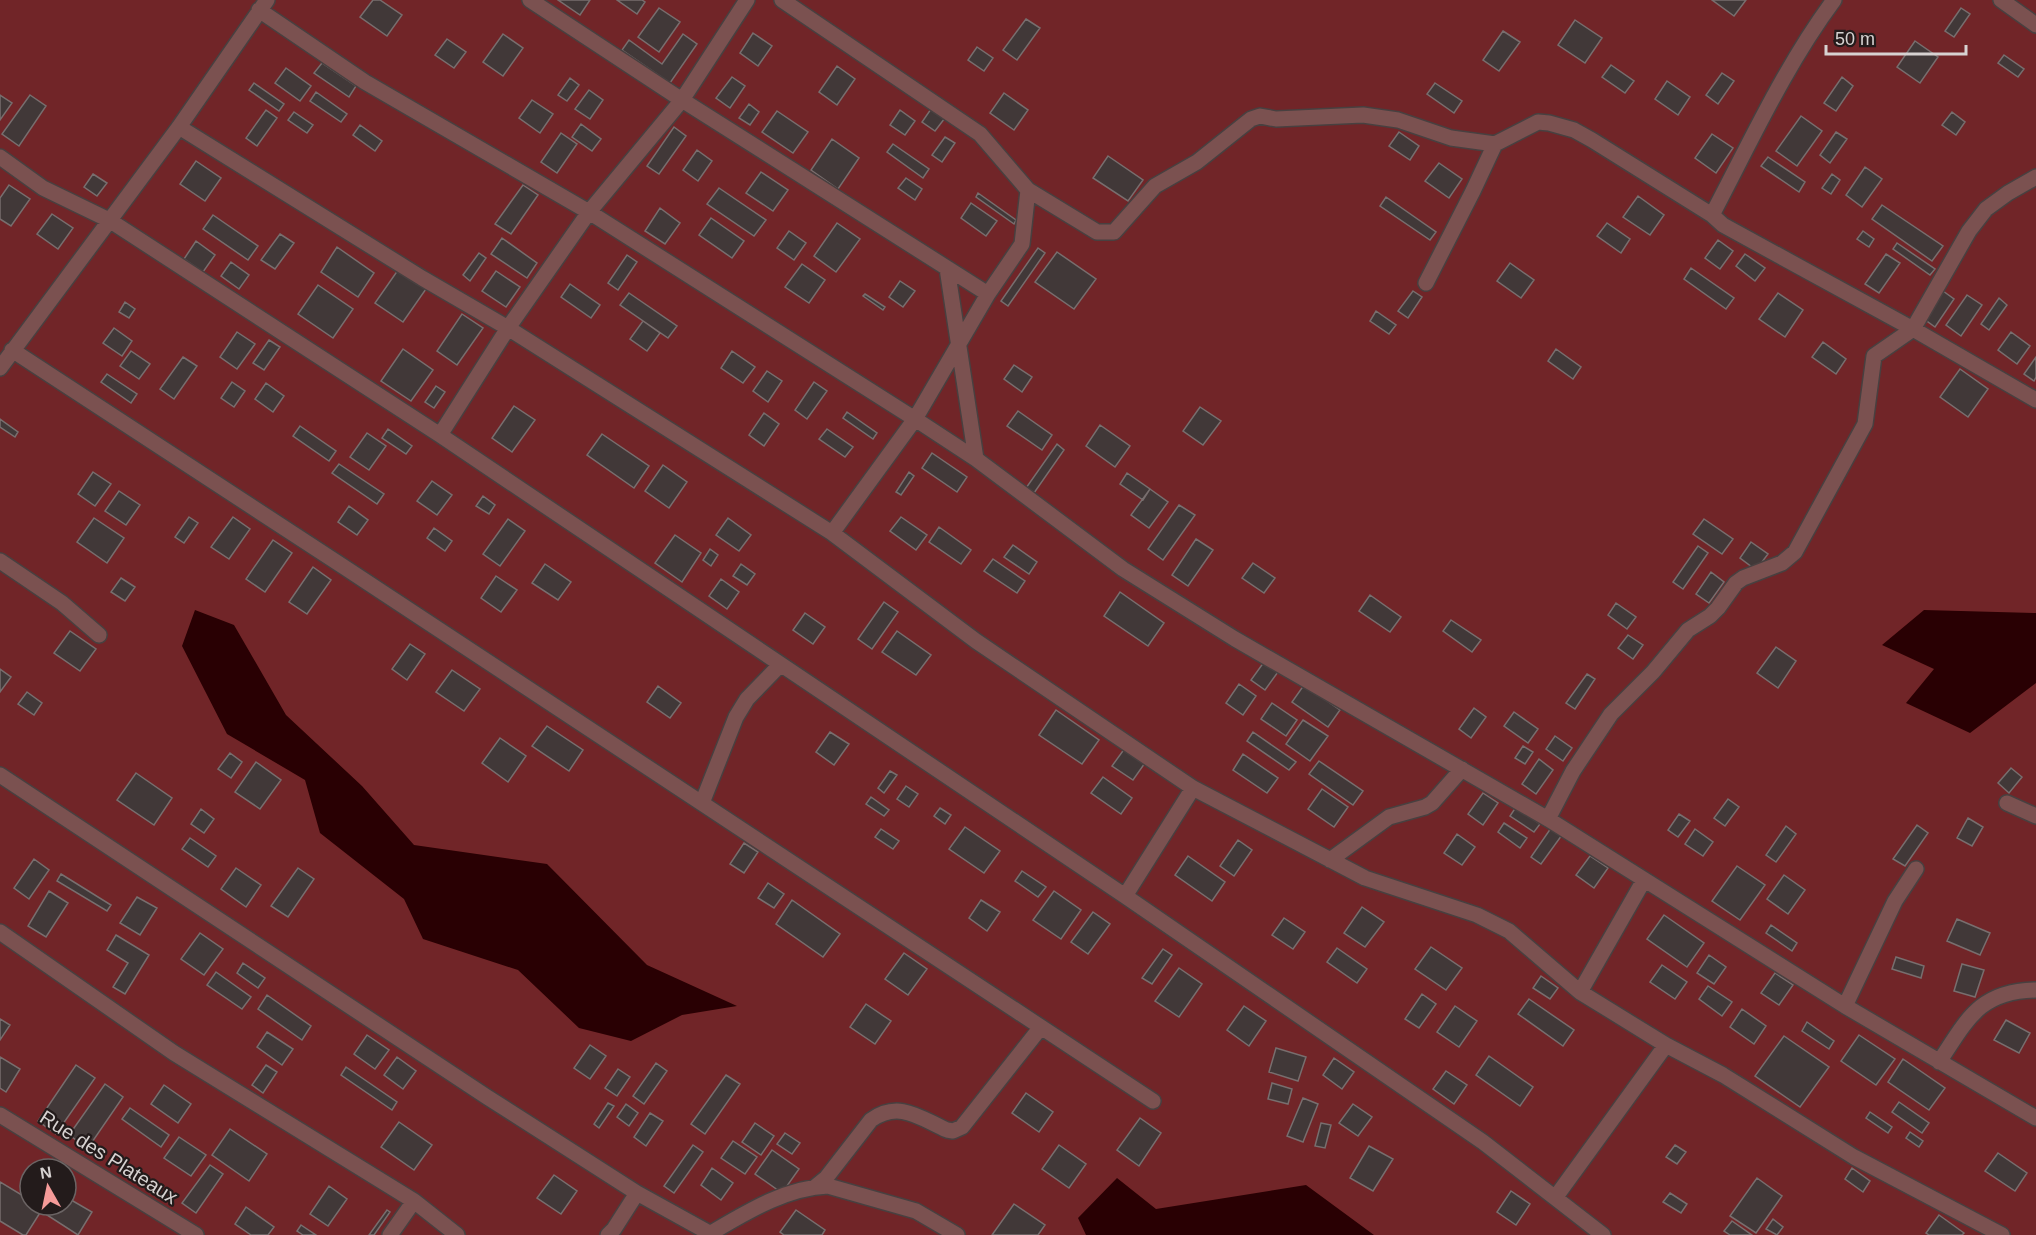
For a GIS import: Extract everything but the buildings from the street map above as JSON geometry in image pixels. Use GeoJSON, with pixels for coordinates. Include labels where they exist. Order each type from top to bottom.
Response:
{"type":"FeatureCollection","features":[{"type":"Feature","properties":{"kind":"street"},"geometry":{"type":"LineString","coordinates":[[530,0],[682,100],[988,294]]}},
{"type":"Feature","properties":{"kind":"street"},"geometry":{"type":"LineString","coordinates":[[440,435],[508,328],[589,212],[682,100],[747,0]]}},
{"type":"Feature","properties":{"kind":"street"},"geometry":{"type":"LineString","coordinates":[[782,0],[980,134],[1028,190],[1097,232],[1114,232],[1155,186],[1197,162],[1251,119],[1363,115],[1386,117],[1451,138],[1495,144],[1538,122],[1549,123],[1574,130],[1592,140],[1712,215],[1723,225],[1914,329],[2036,400]]}},
{"type":"Feature","properties":{"kind":"street"},"geometry":{"type":"LineString","coordinates":[[1712,215],[1796,57],[1833,0]]}},
{"type":"Feature","properties":{"kind":"street"},"geometry":{"type":"LineString","coordinates":[[2001,0],[2036,25]]}},
{"type":"Feature","properties":{"kind":"street"},"geometry":{"type":"LineString","coordinates":[[1,365],[179,127],[263,5],[365,82],[589,212],[915,418],[976,459],[1123,569],[1235,639],[1548,819],[1845,1006],[2036,1118]]}},
{"type":"Feature","properties":{"kind":"street"},"geometry":{"type":"LineString","coordinates":[[179,127],[422,278],[508,328],[832,533],[976,642],[1193,788],[1365,878],[1494,922],[1509,931],[1580,992],[1666,1045],[1723,1075],[1854,1157],[2002,1235]]}},
{"type":"Feature","properties":{"kind":"street"},"geometry":{"type":"LineString","coordinates":[[1426,284],[1495,144]]}},
{"type":"Feature","properties":{"kind":"street"},"geometry":{"type":"LineString","coordinates":[[0,157],[43,188],[109,220],[440,435],[1125,896],[1483,1142],[1603,1235]]}},
{"type":"Feature","properties":{"kind":"street"},"geometry":{"type":"LineString","coordinates":[[1548,819],[1573,771],[1611,714],[1653,672],[1688,630],[1710,616],[1743,578],[1782,563],[1795,552],[1865,424],[1874,356],[1914,329],[1969,231],[1986,209],[2036,177]]}},
{"type":"Feature","properties":{"kind":"street"},"geometry":{"type":"LineString","coordinates":[[832,533],[915,418],[988,294],[1022,244],[1028,190]]}},
{"type":"Feature","properties":{"kind":"street"},"geometry":{"type":"LineString","coordinates":[[947,268],[976,459]]}},
{"type":"Feature","properties":{"kind":"street"},"geometry":{"type":"LineString","coordinates":[[12,350],[1153,1101]]}},
{"type":"Feature","properties":{"kind":"street"},"geometry":{"type":"LineString","coordinates":[[0,561],[62,603],[99,635]]}},
{"type":"Feature","properties":{"kind":"street"},"geometry":{"type":"LineString","coordinates":[[702,803],[736,717],[747,699],[780,665]]}},
{"type":"Feature","properties":{"kind":"street"},"geometry":{"type":"LineString","coordinates":[[1330,860],[1389,817],[1425,807],[1431,803],[1462,769]]}},
{"type":"Feature","properties":{"kind":"street"},"geometry":{"type":"LineString","coordinates":[[0,775],[487,1097],[637,1193],[712,1234],[760,1205],[815,1187],[828,1186],[916,1211],[957,1235]]}},
{"type":"Feature","properties":{"kind":"street"},"geometry":{"type":"LineString","coordinates":[[1125,896],[1193,788]]}},
{"type":"Feature","properties":{"kind":"street"},"geometry":{"type":"LineString","coordinates":[[2007,803],[2036,816]]}},
{"type":"Feature","properties":{"kind":"street"},"geometry":{"type":"LineString","coordinates":[[1845,1006],[1895,901],[1916,869]]}},
{"type":"Feature","properties":{"kind":"street"},"geometry":{"type":"LineString","coordinates":[[1580,992],[1644,880]]}},
{"type":"Feature","properties":{"kind":"street"},"geometry":{"type":"LineString","coordinates":[[0,932],[174,1053],[414,1201],[458,1235]]}},
{"type":"Feature","properties":{"kind":"street"},"geometry":{"type":"LineString","coordinates":[[1939,1062],[1969,1017],[1982,1004],[2000,995],[2021,990],[2036,990]]}},
{"type":"Feature","properties":{"kind":"street"},"geometry":{"type":"LineString","coordinates":[[815,1187],[826,1178],[871,1120],[880,1113],[900,1110],[947,1130],[958,1130],[1041,1027]]}},
{"type":"Feature","properties":{"kind":"street"},"geometry":{"type":"LineString","coordinates":[[1555,1198],[1666,1045]]}},
{"type":"Feature","properties":{"kind":"street","name":"Rue des Plateaux"},"geometry":{"type":"LineString","coordinates":[[0,1115],[196,1235]]}},
{"type":"Feature","properties":{"kind":"street"},"geometry":{"type":"LineString","coordinates":[[608,1235],[637,1193]]}},
{"type":"Feature","properties":{"kind":"street"},"geometry":{"type":"LineString","coordinates":[[390,1235],[414,1201]]}},
{"type":"Feature","properties":{"kind":"shaded area"},"geometry":{"type":"Polygon","coordinates":[[[0,0],[2036,0],[2036,1235],[0,1235],[0,0]]]}},
{"type":"Feature","properties":{"kind":"shaded area"},"geometry":{"type":"Polygon","coordinates":[[[195,610],[234,625],[286,715],[362,786],[414,845],[547,864],[647,965],[737,1006],[682,1015],[631,1041],[579,1028],[518,970],[423,939],[404,899],[320,833],[305,780],[227,734],[182,646],[195,610]]]}},
{"type":"Feature","properties":{"kind":"shaded area"},"geometry":{"type":"Polygon","coordinates":[[[1924,610],[2036,613],[2036,683],[1970,733],[1906,703],[1934,669],[1882,645],[1924,610]]]}},
{"type":"Feature","properties":{"kind":"shaded area"},"geometry":{"type":"Polygon","coordinates":[[[1117,1178],[1156,1209],[1306,1185],[1374,1235],[1086,1235],[1078,1218],[1117,1178]]]}}]}
